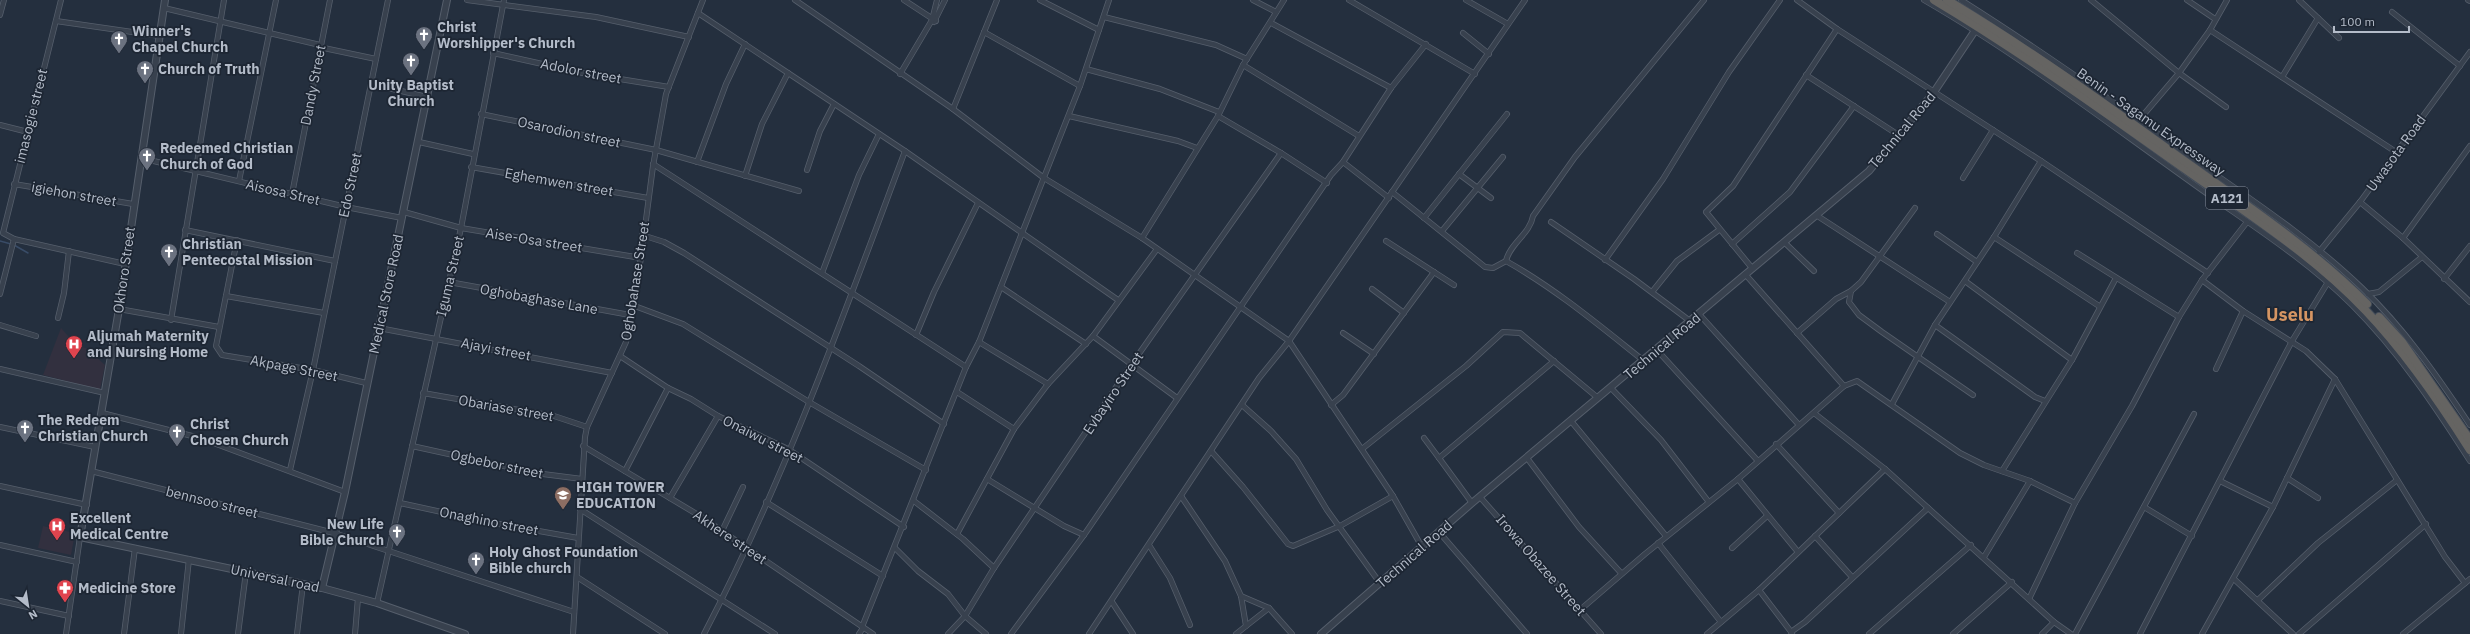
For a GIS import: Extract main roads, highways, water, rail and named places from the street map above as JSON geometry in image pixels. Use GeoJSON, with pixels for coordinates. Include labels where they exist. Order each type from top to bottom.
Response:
{"type":"FeatureCollection","features":[{"type":"Feature","properties":{"kind":"highway","name":"A121"},"geometry":{"type":"LineString","coordinates":[[1934,0],[1978,26],[2252,216],[2300,252],[2345,291],[2376,321],[2402,352],[2470,450]]}},
{"type":"Feature","properties":{"kind":"highway","name":"Benin - Sagamu Expressway"},"geometry":{"type":"LineString","coordinates":[[1947,0],[2058,71],[2280,230],[2332,270],[2402,342],[2470,440]]}},
{"type":"Feature","properties":{"kind":"waterway"},"geometry":{"type":"LineString","coordinates":[[0,241],[11,244]]}},
{"type":"Feature","properties":{"kind":"waterway"},"geometry":{"type":"LineString","coordinates":[[14,245],[28,253]]}},
{"type":"Feature","properties":{"kind":"place","name":"Christ Worshipper's Church"},"geometry":{"type":"Point","coordinates":[424,50]}},
{"type":"Feature","properties":{"kind":"place","name":"Winner's Chapel Church"},"geometry":{"type":"Point","coordinates":[119,54]}},
{"type":"Feature","properties":{"kind":"place","name":"Unity Baptist Church"},"geometry":{"type":"Point","coordinates":[411,76]}},
{"type":"Feature","properties":{"kind":"place","name":"Church of Truth"},"geometry":{"type":"Point","coordinates":[145,84]}},
{"type":"Feature","properties":{"kind":"place","name":"Redeemed Christian Church of God"},"geometry":{"type":"Point","coordinates":[147,171]}},
{"type":"Feature","properties":{"kind":"place","name":"Christian Pentecostal Mission"},"geometry":{"type":"Point","coordinates":[169,267]}},
{"type":"Feature","properties":{"kind":"place","name":"Aljumah Maternity and Nursing Home"},"geometry":{"type":"Point","coordinates":[74,359]}},
{"type":"Feature","properties":{"kind":"place","name":"The Redeem Christian Church"},"geometry":{"type":"Point","coordinates":[25,443]}},
{"type":"Feature","properties":{"kind":"place","name":"Christ Chosen Church"},"geometry":{"type":"Point","coordinates":[177,447]}},
{"type":"Feature","properties":{"kind":"place","name":"HIGH TOWER EDUCATION"},"geometry":{"type":"Point","coordinates":[563,510]}},
{"type":"Feature","properties":{"kind":"place","name":"Excellent Medical Centre"},"geometry":{"type":"Point","coordinates":[57,541]}},
{"type":"Feature","properties":{"kind":"place","name":"New Life Bible Church"},"geometry":{"type":"Point","coordinates":[397,547]}},
{"type":"Feature","properties":{"kind":"place","name":"Holy Ghost Foundation Bible church"},"geometry":{"type":"Point","coordinates":[476,575]}},
{"type":"Feature","properties":{"kind":"place","name":"Medicine Store"},"geometry":{"type":"Point","coordinates":[65,603]}},
{"type":"Feature","properties":{"kind":"district","name":"Uselu"},"geometry":{"type":"Point","coordinates":[2290,314]}}]}
